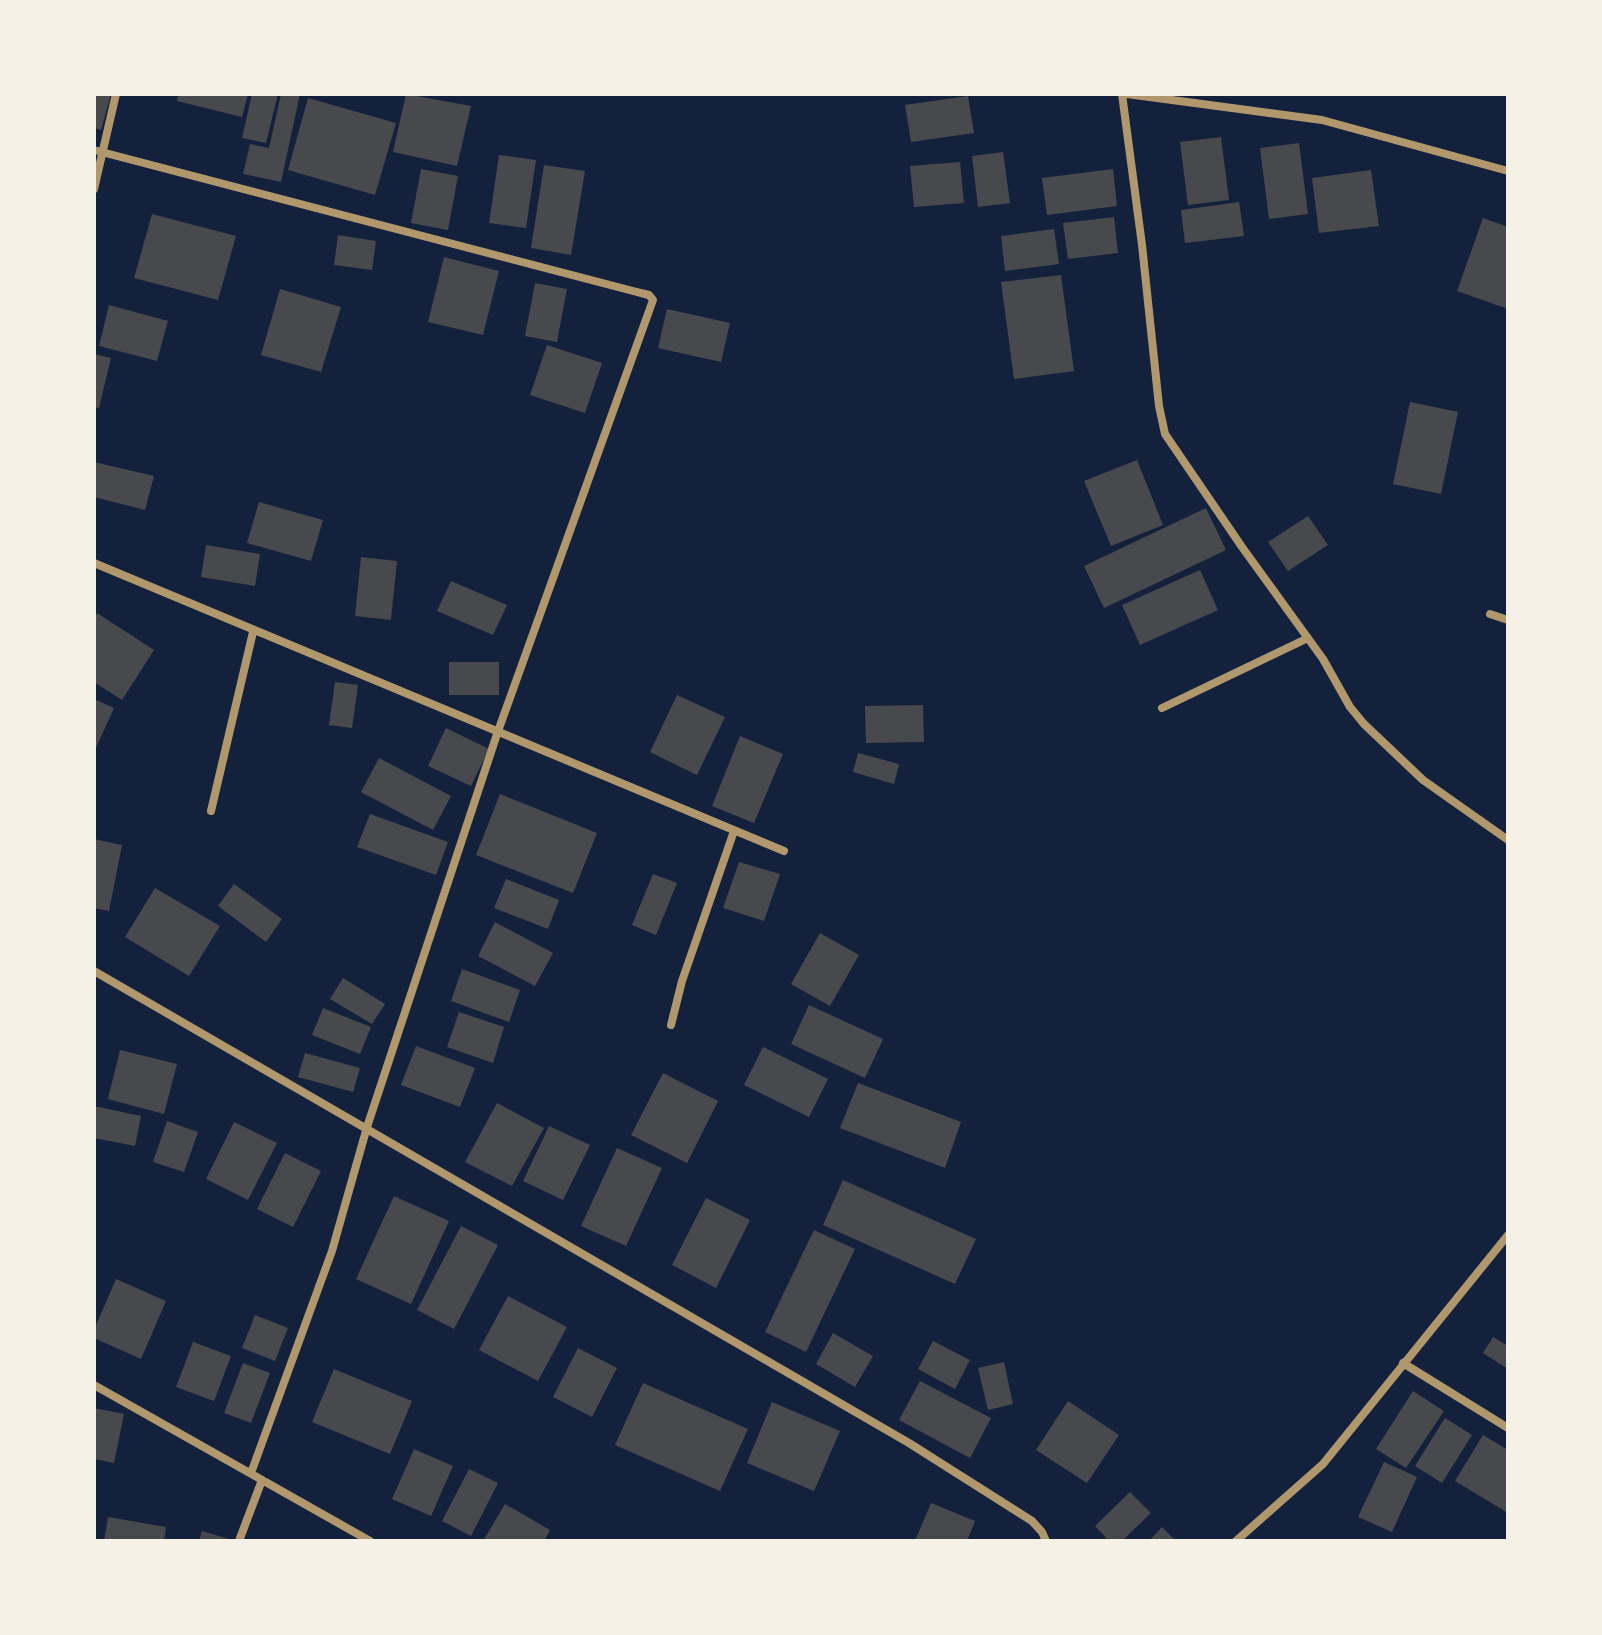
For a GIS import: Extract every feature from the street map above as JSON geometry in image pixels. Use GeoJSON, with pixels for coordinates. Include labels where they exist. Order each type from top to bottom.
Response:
{"type":"FeatureCollection","features":[{"type":"Feature","properties":{"kind":"street"},"geometry":{"type":"LineString","coordinates":[[94,189],[98,151],[116,94]]}},
{"type":"Feature","properties":{"kind":"street"},"geometry":{"type":"LineString","coordinates":[[1508,171],[1322,120],[1124,94],[1159,406],[1165,434],[1308,638],[1350,707],[1364,724],[1423,780],[1508,840]]}},
{"type":"Feature","properties":{"kind":"street"},"geometry":{"type":"LineString","coordinates":[[98,151],[633,291],[652,298],[653,302],[497,734],[367,1127],[332,1251],[251,1473]]}},
{"type":"Feature","properties":{"kind":"street"},"geometry":{"type":"LineString","coordinates":[[94,563],[497,734],[784,851]]}},
{"type":"Feature","properties":{"kind":"street"},"geometry":{"type":"LineString","coordinates":[[1490,614],[1508,620]]}},
{"type":"Feature","properties":{"kind":"street"},"geometry":{"type":"LineString","coordinates":[[211,811],[253,632]]}},
{"type":"Feature","properties":{"kind":"street"},"geometry":{"type":"LineString","coordinates":[[1162,708],[1308,638]]}},
{"type":"Feature","properties":{"kind":"street"},"geometry":{"type":"LineString","coordinates":[[671,1025],[682,981],[734,831]]}},
{"type":"Feature","properties":{"kind":"street"},"geometry":{"type":"LineString","coordinates":[[94,971],[909,1443],[1032,1521],[1046,1541]]}},
{"type":"Feature","properties":{"kind":"street"},"geometry":{"type":"LineString","coordinates":[[1236,1541],[1323,1464],[1508,1235]]}},
{"type":"Feature","properties":{"kind":"street"},"geometry":{"type":"LineString","coordinates":[[1403,1363],[1508,1428]]}},
{"type":"Feature","properties":{"kind":"street"},"geometry":{"type":"LineString","coordinates":[[94,1385],[370,1541]]}},
{"type":"Feature","properties":{"kind":"street"},"geometry":{"type":"LineString","coordinates":[[239,1541],[262,1480]]}},
{"type":"Feature","properties":{"kind":"building"},"geometry":{"type":"Polygon","coordinates":[[[94,94],[111,94],[101,130],[94,128],[94,94]]]}},
{"type":"Feature","properties":{"kind":"building"},"geometry":{"type":"Polygon","coordinates":[[[178,94],[248,94],[242,117],[177,101],[178,94]]]}},
{"type":"Feature","properties":{"kind":"building"},"geometry":{"type":"Polygon","coordinates":[[[252,94],[278,94],[266,143],[242,138],[252,94]]]}},
{"type":"Feature","properties":{"kind":"building"},"geometry":{"type":"Polygon","coordinates":[[[281,94],[300,94],[281,182],[243,174],[250,144],[269,148],[281,94]]]}},
{"type":"Feature","properties":{"kind":"building"},"geometry":{"type":"Polygon","coordinates":[[[406,94],[471,106],[457,166],[393,152],[406,94]]]}},
{"type":"Feature","properties":{"kind":"building"},"geometry":{"type":"Polygon","coordinates":[[[968,96],[974,133],[911,142],[905,105],[968,96]]]}},
{"type":"Feature","properties":{"kind":"building"},"geometry":{"type":"Polygon","coordinates":[[[308,98],[396,123],[375,195],[288,170],[308,98]]]}},
{"type":"Feature","properties":{"kind":"building"},"geometry":{"type":"Polygon","coordinates":[[[1221,137],[1229,200],[1188,205],[1180,142],[1221,137]]]}},
{"type":"Feature","properties":{"kind":"building"},"geometry":{"type":"Polygon","coordinates":[[[1299,143],[1308,214],[1269,219],[1260,148],[1299,143]]]}},
{"type":"Feature","properties":{"kind":"building"},"geometry":{"type":"Polygon","coordinates":[[[1003,152],[1010,203],[978,207],[972,156],[1003,152]]]}},
{"type":"Feature","properties":{"kind":"building"},"geometry":{"type":"Polygon","coordinates":[[[499,155],[536,160],[526,228],[489,223],[499,155]]]}},
{"type":"Feature","properties":{"kind":"building"},"geometry":{"type":"Polygon","coordinates":[[[960,162],[964,203],[914,207],[910,166],[960,162]]]}},
{"type":"Feature","properties":{"kind":"building"},"geometry":{"type":"Polygon","coordinates":[[[544,165],[585,171],[571,255],[531,248],[544,165]]]}},
{"type":"Feature","properties":{"kind":"building"},"geometry":{"type":"Polygon","coordinates":[[[421,169],[458,176],[448,230],[411,223],[421,169]]]}},
{"type":"Feature","properties":{"kind":"building"},"geometry":{"type":"Polygon","coordinates":[[[1113,169],[1117,206],[1047,215],[1042,178],[1113,169]]]}},
{"type":"Feature","properties":{"kind":"building"},"geometry":{"type":"Polygon","coordinates":[[[1371,170],[1379,226],[1319,233],[1312,178],[1371,170]]]}},
{"type":"Feature","properties":{"kind":"building"},"geometry":{"type":"Polygon","coordinates":[[[1239,202],[1244,236],[1185,243],[1181,210],[1239,202]]]}},
{"type":"Feature","properties":{"kind":"building"},"geometry":{"type":"Polygon","coordinates":[[[152,214],[236,236],[218,300],[134,278],[152,214]]]}},
{"type":"Feature","properties":{"kind":"building"},"geometry":{"type":"Polygon","coordinates":[[[1114,217],[1118,253],[1068,259],[1063,223],[1114,217]]]}},
{"type":"Feature","properties":{"kind":"building"},"geometry":{"type":"Polygon","coordinates":[[[1483,218],[1508,227],[1508,309],[1457,291],[1483,218]]]}},
{"type":"Feature","properties":{"kind":"building"},"geometry":{"type":"Polygon","coordinates":[[[1054,229],[1059,264],[1005,271],[1001,236],[1054,229]]]}},
{"type":"Feature","properties":{"kind":"building"},"geometry":{"type":"Polygon","coordinates":[[[338,235],[376,241],[372,270],[334,265],[338,235]]]}},
{"type":"Feature","properties":{"kind":"building"},"geometry":{"type":"Polygon","coordinates":[[[444,257],[499,271],[483,335],[428,322],[444,257]]]}},
{"type":"Feature","properties":{"kind":"building"},"geometry":{"type":"Polygon","coordinates":[[[1061,275],[1074,371],[1014,379],[1001,282],[1061,275]]]}},
{"type":"Feature","properties":{"kind":"building"},"geometry":{"type":"Polygon","coordinates":[[[535,283],[567,289],[557,342],[525,336],[535,283]]]}},
{"type":"Feature","properties":{"kind":"building"},"geometry":{"type":"Polygon","coordinates":[[[280,289],[341,307],[321,372],[261,355],[280,289]]]}},
{"type":"Feature","properties":{"kind":"building"},"geometry":{"type":"Polygon","coordinates":[[[109,305],[168,321],[157,361],[99,346],[109,305]]]}},
{"type":"Feature","properties":{"kind":"building"},"geometry":{"type":"Polygon","coordinates":[[[667,309],[730,323],[721,362],[658,348],[667,309]]]}},
{"type":"Feature","properties":{"kind":"building"},"geometry":{"type":"Polygon","coordinates":[[[547,345],[602,363],[585,413],[530,395],[547,345]]]}},
{"type":"Feature","properties":{"kind":"building"},"geometry":{"type":"Polygon","coordinates":[[[94,354],[111,358],[99,408],[94,407],[94,354]]]}},
{"type":"Feature","properties":{"kind":"building"},"geometry":{"type":"Polygon","coordinates":[[[1410,402],[1458,412],[1441,494],[1393,484],[1410,402]]]}},
{"type":"Feature","properties":{"kind":"building"},"geometry":{"type":"Polygon","coordinates":[[[1137,460],[1163,525],[1111,546],[1084,481],[1137,460]]]}},
{"type":"Feature","properties":{"kind":"building"},"geometry":{"type":"Polygon","coordinates":[[[94,462],[154,476],[145,510],[94,497],[94,462]]]}},
{"type":"Feature","properties":{"kind":"building"},"geometry":{"type":"Polygon","coordinates":[[[259,502],[323,520],[311,561],[247,543],[259,502]]]}},
{"type":"Feature","properties":{"kind":"building"},"geometry":{"type":"Polygon","coordinates":[[[1206,508],[1226,550],[1104,608],[1084,566],[1206,508]]]}},
{"type":"Feature","properties":{"kind":"building"},"geometry":{"type":"Polygon","coordinates":[[[1308,516],[1328,545],[1288,571],[1268,542],[1308,516]]]}},
{"type":"Feature","properties":{"kind":"building"},"geometry":{"type":"Polygon","coordinates":[[[206,545],[260,554],[255,586],[201,577],[206,545]]]}},
{"type":"Feature","properties":{"kind":"building"},"geometry":{"type":"Polygon","coordinates":[[[361,557],[397,561],[391,620],[355,616],[361,557]]]}},
{"type":"Feature","properties":{"kind":"building"},"geometry":{"type":"Polygon","coordinates":[[[1200,570],[1218,610],[1140,645],[1122,605],[1200,570]]]}},
{"type":"Feature","properties":{"kind":"building"},"geometry":{"type":"Polygon","coordinates":[[[451,581],[507,605],[493,635],[437,611],[451,581]]]}},
{"type":"Feature","properties":{"kind":"building"},"geometry":{"type":"Polygon","coordinates":[[[97,613],[154,650],[122,700],[94,682],[94,618],[97,613]]]}},
{"type":"Feature","properties":{"kind":"building"},"geometry":{"type":"Polygon","coordinates":[[[449,662],[499,662],[499,695],[449,695],[449,662]]]}},
{"type":"Feature","properties":{"kind":"building"},"geometry":{"type":"Polygon","coordinates":[[[335,682],[358,685],[352,728],[329,725],[335,682]]]}},
{"type":"Feature","properties":{"kind":"building"},"geometry":{"type":"Polygon","coordinates":[[[677,695],[725,717],[697,775],[650,752],[677,695]]]}},
{"type":"Feature","properties":{"kind":"building"},"geometry":{"type":"Polygon","coordinates":[[[94,699],[114,708],[94,752],[94,699]]]}},
{"type":"Feature","properties":{"kind":"building"},"geometry":{"type":"Polygon","coordinates":[[[923,705],[924,742],[866,743],[865,706],[923,705]]]}},
{"type":"Feature","properties":{"kind":"building"},"geometry":{"type":"Polygon","coordinates":[[[446,728],[489,749],[471,786],[428,766],[446,728]]]}},
{"type":"Feature","properties":{"kind":"building"},"geometry":{"type":"Polygon","coordinates":[[[740,736],[783,754],[754,823],[712,806],[740,736]]]}},
{"type":"Feature","properties":{"kind":"building"},"geometry":{"type":"Polygon","coordinates":[[[858,753],[899,764],[894,784],[853,772],[858,753]]]}},
{"type":"Feature","properties":{"kind":"building"},"geometry":{"type":"Polygon","coordinates":[[[379,758],[451,796],[433,830],[361,792],[379,758]]]}},
{"type":"Feature","properties":{"kind":"building"},"geometry":{"type":"Polygon","coordinates":[[[500,794],[597,833],[573,893],[476,855],[500,794]]]}},
{"type":"Feature","properties":{"kind":"building"},"geometry":{"type":"Polygon","coordinates":[[[370,814],[448,842],[436,875],[357,847],[370,814]]]}},
{"type":"Feature","properties":{"kind":"building"},"geometry":{"type":"Polygon","coordinates":[[[94,839],[122,845],[109,911],[94,908],[94,839]]]}},
{"type":"Feature","properties":{"kind":"building"},"geometry":{"type":"Polygon","coordinates":[[[739,862],[780,874],[764,921],[723,908],[739,862]]]}},
{"type":"Feature","properties":{"kind":"building"},"geometry":{"type":"Polygon","coordinates":[[[653,874],[677,883],[656,935],[632,925],[653,874]]]}},
{"type":"Feature","properties":{"kind":"building"},"geometry":{"type":"Polygon","coordinates":[[[506,879],[559,900],[548,929],[494,908],[506,879]]]}},
{"type":"Feature","properties":{"kind":"building"},"geometry":{"type":"Polygon","coordinates":[[[234,884],[282,919],[266,942],[218,906],[234,884]]]}},
{"type":"Feature","properties":{"kind":"building"},"geometry":{"type":"Polygon","coordinates":[[[155,888],[220,926],[189,976],[125,937],[155,888]]]}},
{"type":"Feature","properties":{"kind":"building"},"geometry":{"type":"Polygon","coordinates":[[[495,922],[553,953],[535,986],[478,956],[495,922]]]}},
{"type":"Feature","properties":{"kind":"building"},"geometry":{"type":"Polygon","coordinates":[[[820,933],[859,955],[830,1006],[791,984],[820,933]]]}},
{"type":"Feature","properties":{"kind":"building"},"geometry":{"type":"Polygon","coordinates":[[[462,969],[520,990],[509,1022],[451,1001],[462,969]]]}},
{"type":"Feature","properties":{"kind":"building"},"geometry":{"type":"Polygon","coordinates":[[[343,978],[385,1004],[372,1024],[330,999],[343,978]]]}},
{"type":"Feature","properties":{"kind":"building"},"geometry":{"type":"Polygon","coordinates":[[[809,1005],[883,1039],[865,1078],[791,1044],[809,1005]]]}},
{"type":"Feature","properties":{"kind":"building"},"geometry":{"type":"Polygon","coordinates":[[[323,1008],[371,1027],[360,1054],[312,1035],[323,1008]]]}},
{"type":"Feature","properties":{"kind":"building"},"geometry":{"type":"Polygon","coordinates":[[[459,1012],[504,1027],[493,1063],[447,1047],[459,1012]]]}},
{"type":"Feature","properties":{"kind":"building"},"geometry":{"type":"Polygon","coordinates":[[[416,1046],[475,1068],[460,1107],[401,1085],[416,1046]]]}},
{"type":"Feature","properties":{"kind":"building"},"geometry":{"type":"Polygon","coordinates":[[[763,1047],[828,1079],[809,1117],[744,1085],[763,1047]]]}},
{"type":"Feature","properties":{"kind":"building"},"geometry":{"type":"Polygon","coordinates":[[[120,1050],[177,1064],[164,1114],[108,1099],[120,1050]]]}},
{"type":"Feature","properties":{"kind":"building"},"geometry":{"type":"Polygon","coordinates":[[[305,1053],[360,1068],[353,1092],[298,1077],[305,1053]]]}},
{"type":"Feature","properties":{"kind":"building"},"geometry":{"type":"Polygon","coordinates":[[[663,1073],[718,1101],[687,1163],[631,1135],[663,1073]]]}},
{"type":"Feature","properties":{"kind":"building"},"geometry":{"type":"Polygon","coordinates":[[[858,1083],[961,1122],[945,1168],[840,1128],[858,1083]]]}},
{"type":"Feature","properties":{"kind":"building"},"geometry":{"type":"Polygon","coordinates":[[[497,1103],[544,1128],[512,1186],[465,1162],[497,1103]]]}},
{"type":"Feature","properties":{"kind":"building"},"geometry":{"type":"Polygon","coordinates":[[[94,1106],[141,1116],[135,1146],[94,1138],[94,1106]]]}},
{"type":"Feature","properties":{"kind":"building"},"geometry":{"type":"Polygon","coordinates":[[[167,1121],[198,1132],[184,1172],[153,1162],[167,1121]]]}},
{"type":"Feature","properties":{"kind":"building"},"geometry":{"type":"Polygon","coordinates":[[[234,1122],[277,1143],[248,1200],[206,1179],[234,1122]]]}},
{"type":"Feature","properties":{"kind":"building"},"geometry":{"type":"Polygon","coordinates":[[[549,1126],[590,1145],[563,1200],[523,1181],[549,1126]]]}},
{"type":"Feature","properties":{"kind":"building"},"geometry":{"type":"Polygon","coordinates":[[[617,1148],[662,1168],[626,1246],[581,1226],[617,1148]]]}},
{"type":"Feature","properties":{"kind":"building"},"geometry":{"type":"Polygon","coordinates":[[[285,1153],[321,1171],[293,1227],[257,1209],[285,1153]]]}},
{"type":"Feature","properties":{"kind":"building"},"geometry":{"type":"Polygon","coordinates":[[[843,1180],[976,1239],[955,1284],[823,1225],[843,1180]]]}},
{"type":"Feature","properties":{"kind":"building"},"geometry":{"type":"Polygon","coordinates":[[[394,1196],[449,1221],[411,1304],[356,1279],[394,1196]]]}},
{"type":"Feature","properties":{"kind":"building"},"geometry":{"type":"Polygon","coordinates":[[[706,1198],[750,1220],[716,1288],[672,1265],[706,1198]]]}},
{"type":"Feature","properties":{"kind":"building"},"geometry":{"type":"Polygon","coordinates":[[[461,1226],[498,1245],[454,1329],[417,1310],[461,1226]]]}},
{"type":"Feature","properties":{"kind":"building"},"geometry":{"type":"Polygon","coordinates":[[[814,1230],[855,1249],[806,1352],[765,1332],[814,1230]]]}},
{"type":"Feature","properties":{"kind":"building"},"geometry":{"type":"Polygon","coordinates":[[[116,1279],[166,1301],[141,1359],[94,1338],[94,1330],[116,1279]]]}},
{"type":"Feature","properties":{"kind":"building"},"geometry":{"type":"Polygon","coordinates":[[[508,1296],[567,1327],[538,1381],[479,1350],[508,1296]]]}},
{"type":"Feature","properties":{"kind":"building"},"geometry":{"type":"Polygon","coordinates":[[[255,1315],[288,1328],[275,1361],[242,1348],[255,1315]]]}},
{"type":"Feature","properties":{"kind":"building"},"geometry":{"type":"Polygon","coordinates":[[[833,1333],[873,1356],[855,1387],[816,1364],[833,1333]]]}},
{"type":"Feature","properties":{"kind":"building"},"geometry":{"type":"Polygon","coordinates":[[[1493,1337],[1508,1346],[1508,1369],[1483,1353],[1493,1337]]]}},
{"type":"Feature","properties":{"kind":"building"},"geometry":{"type":"Polygon","coordinates":[[[933,1341],[970,1360],[955,1389],[918,1369],[933,1341]]]}},
{"type":"Feature","properties":{"kind":"building"},"geometry":{"type":"Polygon","coordinates":[[[193,1342],[231,1356],[214,1401],[176,1387],[193,1342]]]}},
{"type":"Feature","properties":{"kind":"building"},"geometry":{"type":"Polygon","coordinates":[[[578,1348],[617,1368],[592,1417],[553,1397],[578,1348]]]}},
{"type":"Feature","properties":{"kind":"building"},"geometry":{"type":"Polygon","coordinates":[[[1004,1362],[1013,1404],[988,1410],[978,1368],[1004,1362]]]}},
{"type":"Feature","properties":{"kind":"building"},"geometry":{"type":"Polygon","coordinates":[[[243,1363],[270,1373],[251,1423],[224,1413],[243,1363]]]}},
{"type":"Feature","properties":{"kind":"building"},"geometry":{"type":"Polygon","coordinates":[[[334,1369],[412,1401],[390,1454],[312,1422],[334,1369]]]}},
{"type":"Feature","properties":{"kind":"building"},"geometry":{"type":"Polygon","coordinates":[[[920,1381],[991,1418],[970,1458],[899,1420],[920,1381]]]}},
{"type":"Feature","properties":{"kind":"building"},"geometry":{"type":"Polygon","coordinates":[[[643,1383],[748,1429],[720,1491],[615,1445],[643,1383]]]}},
{"type":"Feature","properties":{"kind":"building"},"geometry":{"type":"Polygon","coordinates":[[[1413,1391],[1444,1411],[1406,1468],[1376,1449],[1413,1391]]]}},
{"type":"Feature","properties":{"kind":"building"},"geometry":{"type":"Polygon","coordinates":[[[1068,1401],[1119,1435],[1087,1483],[1036,1450],[1068,1401]]]}},
{"type":"Feature","properties":{"kind":"building"},"geometry":{"type":"Polygon","coordinates":[[[772,1402],[840,1431],[814,1491],[747,1463],[772,1402]]]}},
{"type":"Feature","properties":{"kind":"building"},"geometry":{"type":"Polygon","coordinates":[[[94,1408],[124,1414],[114,1463],[94,1459],[94,1408]]]}},
{"type":"Feature","properties":{"kind":"building"},"geometry":{"type":"Polygon","coordinates":[[[1445,1418],[1472,1435],[1442,1483],[1415,1466],[1445,1418]]]}},
{"type":"Feature","properties":{"kind":"building"},"geometry":{"type":"Polygon","coordinates":[[[1483,1435],[1508,1450],[1508,1513],[1455,1481],[1483,1435]]]}},
{"type":"Feature","properties":{"kind":"building"},"geometry":{"type":"Polygon","coordinates":[[[414,1449],[453,1466],[431,1516],[392,1499],[414,1449]]]}},
{"type":"Feature","properties":{"kind":"building"},"geometry":{"type":"Polygon","coordinates":[[[1384,1462],[1417,1477],[1392,1532],[1358,1517],[1384,1462]]]}},
{"type":"Feature","properties":{"kind":"building"},"geometry":{"type":"Polygon","coordinates":[[[469,1469],[498,1483],[471,1536],[442,1521],[469,1469]]]}},
{"type":"Feature","properties":{"kind":"building"},"geometry":{"type":"Polygon","coordinates":[[[1130,1492],[1151,1513],[1122,1541],[1109,1541],[1095,1526],[1130,1492]]]}},
{"type":"Feature","properties":{"kind":"building"},"geometry":{"type":"Polygon","coordinates":[[[931,1503],[975,1521],[967,1541],[915,1541],[931,1503]]]}},
{"type":"Feature","properties":{"kind":"building"},"geometry":{"type":"Polygon","coordinates":[[[505,1504],[550,1530],[544,1541],[483,1541],[505,1504]]]}},
{"type":"Feature","properties":{"kind":"building"},"geometry":{"type":"Polygon","coordinates":[[[108,1517],[166,1527],[164,1541],[104,1541],[108,1517]]]}},
{"type":"Feature","properties":{"kind":"building"},"geometry":{"type":"Polygon","coordinates":[[[1162,1527],[1176,1541],[1149,1541],[1162,1527]]]}},
{"type":"Feature","properties":{"kind":"building"},"geometry":{"type":"Polygon","coordinates":[[[202,1531],[232,1540],[232,1541],[199,1541],[202,1531]]]}}]}
